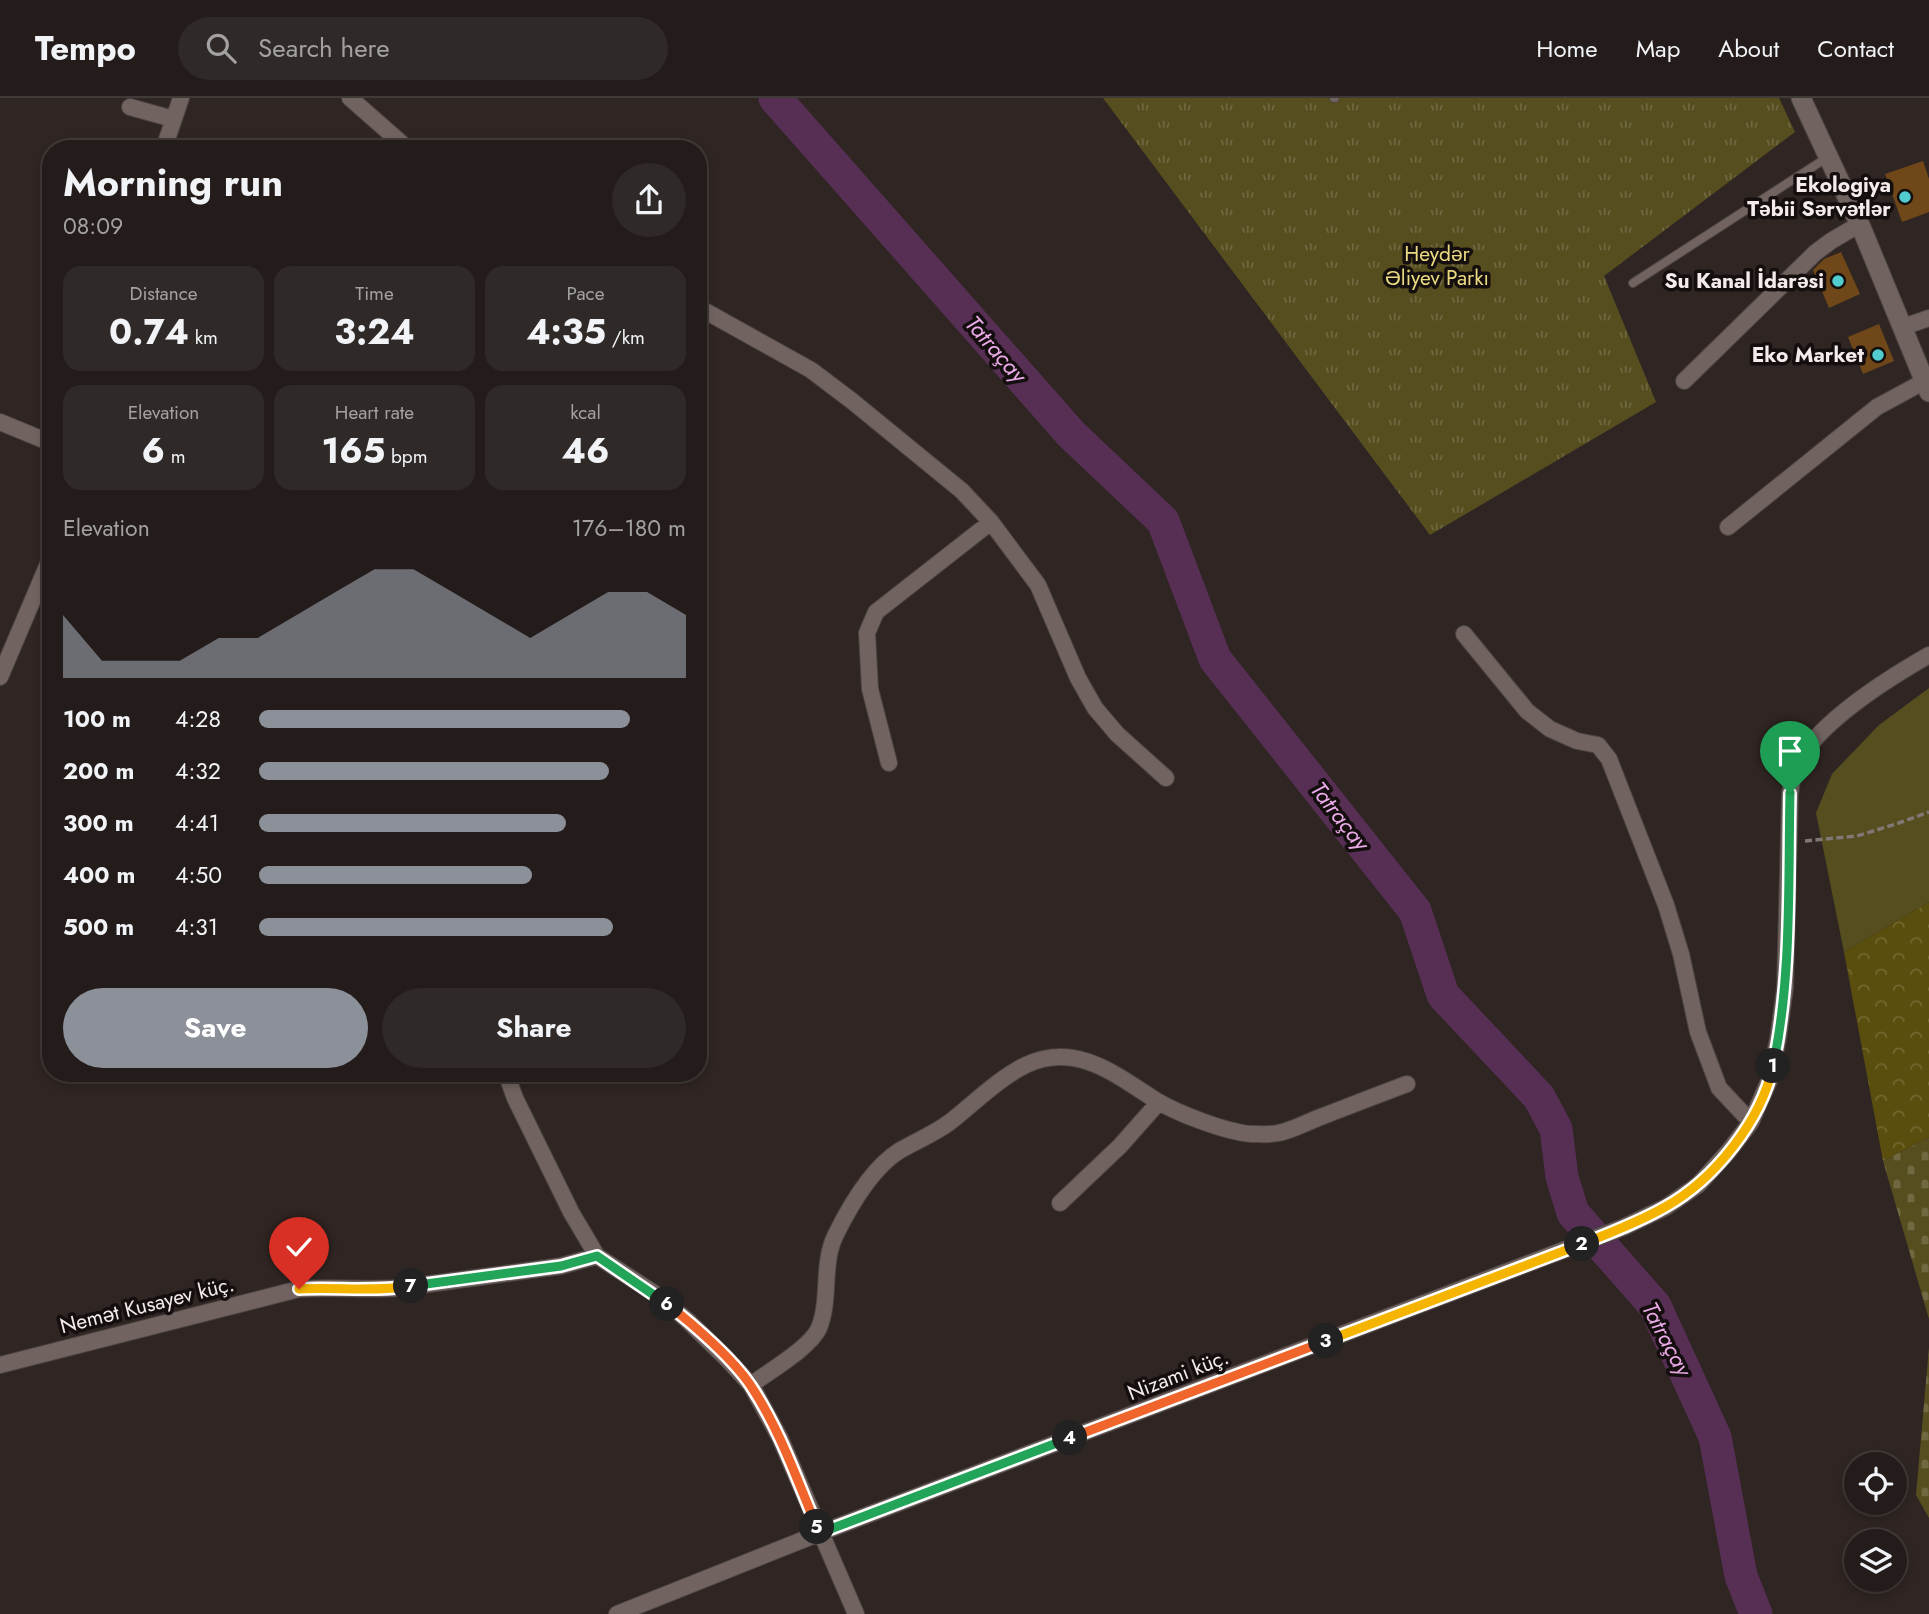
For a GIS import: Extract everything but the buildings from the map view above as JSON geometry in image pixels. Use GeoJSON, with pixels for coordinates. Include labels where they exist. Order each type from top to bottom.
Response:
{"type":"FeatureCollection","features":[{"type":"Feature","properties":{"kind":"street"},"geometry":{"type":"LineString","coordinates":[[166,140],[181,98]]}},
{"type":"Feature","properties":{"kind":"street"},"geometry":{"type":"LineString","coordinates":[[350,98],[398,140]]}},
{"type":"Feature","properties":{"kind":"street"},"geometry":{"type":"LineString","coordinates":[[1728,527],[1877,407],[1927,387],[1860,224],[1801,98]]}},
{"type":"Feature","properties":{"kind":"street"},"geometry":{"type":"LineString","coordinates":[[130,107],[173,119]]}},
{"type":"Feature","properties":{"kind":"street"},"geometry":{"type":"LineString","coordinates":[[1684,381],[1815,253],[1860,224]]}},
{"type":"Feature","properties":{"kind":"street"},"geometry":{"type":"LineString","coordinates":[[707,312],[811,370],[962,491],[991,522],[1038,585],[1078,678],[1095,708],[1117,734],[1166,778]]}},
{"type":"Feature","properties":{"kind":"street"},"geometry":{"type":"LineString","coordinates":[[1903,327],[1929,318]]}},
{"type":"Feature","properties":{"kind":"street"},"geometry":{"type":"LineString","coordinates":[[0,422],[42,439]]}},
{"type":"Feature","properties":{"kind":"street"},"geometry":{"type":"LineString","coordinates":[[889,763],[870,689],[867,633],[876,612],[991,522]]}},
{"type":"Feature","properties":{"kind":"street"},"geometry":{"type":"LineString","coordinates":[[0,677],[42,577]]}},
{"type":"Feature","properties":{"kind":"street"},"geometry":{"type":"LineString","coordinates":[[1464,634],[1527,711],[1550,729],[1577,741],[1598,746],[1609,759],[1667,905],[1698,1032],[1719,1087],[1751,1122]]}},
{"type":"Feature","properties":{"kind":"street","name":"Nizami küç."},"geometry":{"type":"LineString","coordinates":[[617,1614],[820,1533],[1624,1227],[1666,1207],[1698,1185],[1751,1122],[1769,1081],[1785,988],[1790,793],[1797,764],[1812,742],[1838,718],[1876,689],[1929,655]]}},
{"type":"Feature","properties":{"kind":"street"},"geometry":{"type":"LineString","coordinates":[[751,1385],[804,1346],[818,1330],[829,1250],[871,1176],[897,1153],[943,1127],[1026,1065],[1044,1059],[1066,1057],[1085,1061],[1128,1080],[1159,1102],[1213,1125],[1250,1134],[1278,1133],[1407,1084]]}},
{"type":"Feature","properties":{"kind":"street"},"geometry":{"type":"LineString","coordinates":[[509,1082],[571,1212],[597,1256],[660,1297],[687,1320],[751,1385],[780,1438],[856,1614]]}},
{"type":"Feature","properties":{"kind":"street"},"geometry":{"type":"LineString","coordinates":[[1060,1203],[1120,1146],[1159,1102]]}},
{"type":"Feature","properties":{"kind":"street","name":"Nemət Kusayev küç."},"geometry":{"type":"LineString","coordinates":[[0,1364],[299,1289],[400,1288],[561,1266],[597,1256]]}},
{"type":"Feature","properties":{"kind":"lane"},"geometry":{"type":"LineString","coordinates":[[1633,283],[1828,157]]}},
{"type":"Feature","properties":{"kind":"path"},"geometry":{"type":"LineString","coordinates":[[1789,843],[1857,836],[1929,812]]}},
{"type":"Feature","properties":{"kind":"green space","name":"Heydər Əliyev Parkı"},"geometry":{"type":"Polygon","coordinates":[[[1103,98],[1779,98],[1795,132],[1604,276],[1656,402],[1430,535],[1103,98]]]}},
{"type":"Feature","properties":{"kind":"green space"},"geometry":{"type":"Polygon","coordinates":[[[1929,688],[1929,902],[1844,952],[1816,813],[1832,774],[1879,725],[1929,688]]]}},
{"type":"Feature","properties":{"kind":"green space"},"geometry":{"type":"Polygon","coordinates":[[[1929,902],[1929,1137],[1883,1161],[1844,952],[1929,902]]]}},
{"type":"Feature","properties":{"kind":"green space"},"geometry":{"type":"Polygon","coordinates":[[[1929,1137],[1929,1319],[1883,1161],[1929,1137]]]}},
{"type":"Feature","properties":{"kind":"green space"},"geometry":{"type":"Polygon","coordinates":[[[1929,1347],[1929,1518],[1916,1495],[1929,1347]]]}},
{"type":"Feature","properties":{"kind":"waterway","name":"Tatraçay"},"geometry":{"type":"LineString","coordinates":[[775,98],[1071,434],[1163,521],[1215,659],[1415,911],[1443,995],[1539,1097],[1556,1129],[1562,1177],[1573,1213],[1655,1306],[1715,1437],[1741,1576],[1756,1614]]}},
{"type":"Feature","properties":{"kind":"place","name":"Ekologiya Təbii Sərvətlər"},"geometry":{"type":"Point","coordinates":[1905,197]}},
{"type":"Feature","properties":{"kind":"place","name":"Su Kanal İdarəsi"},"geometry":{"type":"Point","coordinates":[1838,281]}},
{"type":"Feature","properties":{"kind":"place","name":"Eko Market"},"geometry":{"type":"Point","coordinates":[1878,355]}},
{"type":"Feature","properties":{"kind":"route"},"geometry":{"type":"LineString","coordinates":[[299,1289],[400,1288],[561,1266],[597,1256],[660,1297],[687,1320],[751,1385],[780,1438],[820,1533],[1624,1227],[1666,1207],[1698,1185],[1751,1122],[1769,1081],[1785,988],[1790,793]]}}]}
